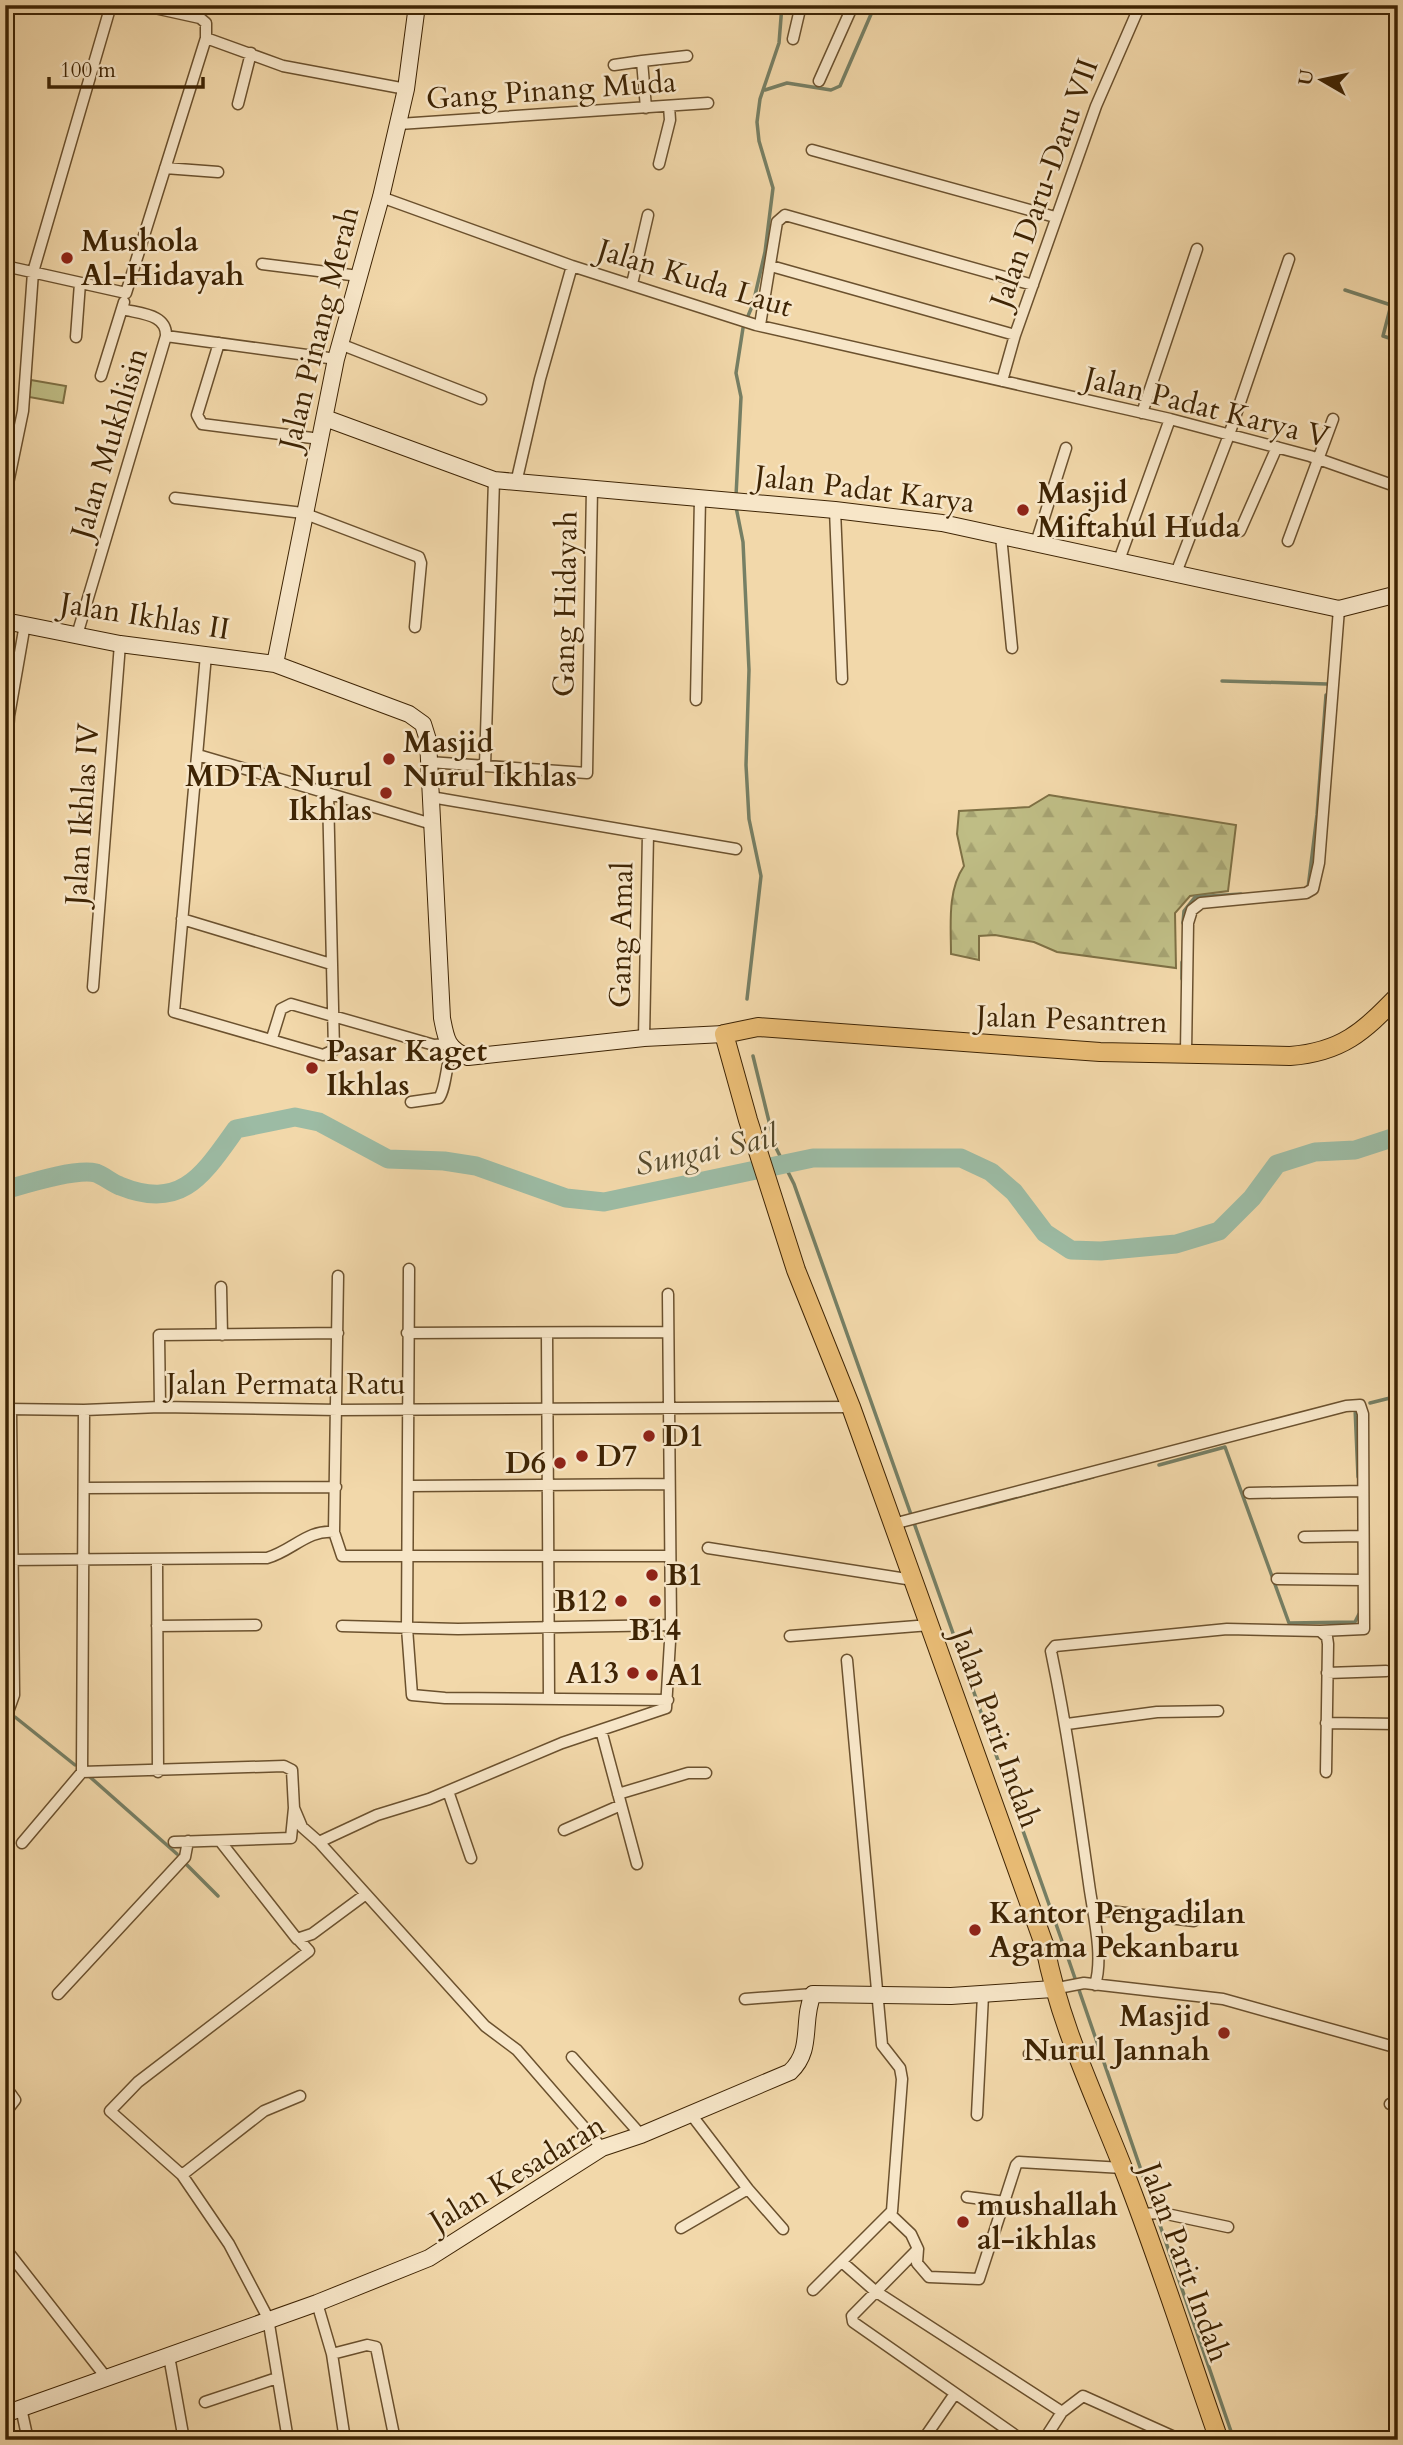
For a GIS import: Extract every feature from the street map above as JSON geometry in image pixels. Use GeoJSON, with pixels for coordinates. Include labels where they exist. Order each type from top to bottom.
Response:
{"type":"FeatureCollection","features":[{"type":"Feature","properties":{"kind":"main road","name":"Jalan Pesantren"},"geometry":{"type":"LineString","coordinates":[[724,1034],[758,1027],[1053,1049],[1290,1056],[1320,1053],[1355,1036],[1398,996]]}},
{"type":"Feature","properties":{"kind":"main road","name":"Jalan Parit Indah"},"geometry":{"type":"LineString","coordinates":[[724,1034],[748,1120],[796,1270],[898,1523],[913,1580],[1045,1947],[1053,1989],[1075,2054],[1143,2213],[1219,2440]]}},
{"type":"Feature","properties":{"kind":"street"},"geometry":{"type":"LineString","coordinates":[[5,498],[23,411],[33,272],[111,5]]}},
{"type":"Feature","properties":{"kind":"street"},"geometry":{"type":"LineString","coordinates":[[141,5],[200,18],[205,23],[206,38],[302,70],[406,89]]}},
{"type":"Feature","properties":{"kind":"street","name":"Jalan Pinang Merah"},"geometry":{"type":"LineString","coordinates":[[275,664],[303,513],[338,351],[381,197],[406,89],[417,5]]}},
{"type":"Feature","properties":{"kind":"street"},"geometry":{"type":"LineString","coordinates":[[793,39],[801,5]]}},
{"type":"Feature","properties":{"kind":"street"},"geometry":{"type":"LineString","coordinates":[[819,81],[853,5]]}},
{"type":"Feature","properties":{"kind":"street","name":"Jalan Daru-Daru VII"},"geometry":{"type":"LineString","coordinates":[[1002,381],[1055,217],[1096,106],[1140,5]]}},
{"type":"Feature","properties":{"kind":"street","name":"Jalan Mukhlisin"},"geometry":{"type":"LineString","coordinates":[[77,635],[166,336],[166,325],[161,319],[122,309],[206,38]]}},
{"type":"Feature","properties":{"kind":"street"},"geometry":{"type":"LineString","coordinates":[[238,104],[251,53]]}},
{"type":"Feature","properties":{"kind":"street"},"geometry":{"type":"LineString","coordinates":[[614,65],[687,56]]}},
{"type":"Feature","properties":{"kind":"street"},"geometry":{"type":"LineString","coordinates":[[642,61],[646,108]]}},
{"type":"Feature","properties":{"kind":"street","name":"Gang Pinang Muda"},"geometry":{"type":"LineString","coordinates":[[398,124],[708,103]]}},
{"type":"Feature","properties":{"kind":"street"},"geometry":{"type":"LineString","coordinates":[[659,164],[670,120],[669,106]]}},
{"type":"Feature","properties":{"kind":"street"},"geometry":{"type":"LineString","coordinates":[[812,150],[1055,217]]}},
{"type":"Feature","properties":{"kind":"street"},"geometry":{"type":"LineString","coordinates":[[165,168],[218,172]]}},
{"type":"Feature","properties":{"kind":"street","name":"Jalan Kuda Laut"},"geometry":{"type":"LineString","coordinates":[[381,197],[572,267],[758,325],[1002,381]]}},
{"type":"Feature","properties":{"kind":"street"},"geometry":{"type":"LineString","coordinates":[[632,284],[648,215]]}},
{"type":"Feature","properties":{"kind":"street"},"geometry":{"type":"LineString","coordinates":[[758,325],[777,222],[781,216],[790,216],[1033,285]]}},
{"type":"Feature","properties":{"kind":"street"},"geometry":{"type":"LineString","coordinates":[[1142,413],[1197,249]]}},
{"type":"Feature","properties":{"kind":"street"},"geometry":{"type":"LineString","coordinates":[[1176,573],[1229,435],[1289,259]]}},
{"type":"Feature","properties":{"kind":"street"},"geometry":{"type":"LineString","coordinates":[[262,264],[359,276]]}},
{"type":"Feature","properties":{"kind":"street"},"geometry":{"type":"LineString","coordinates":[[5,266],[126,293]]}},
{"type":"Feature","properties":{"kind":"street"},"geometry":{"type":"LineString","coordinates":[[771,266],[1015,335]]}},
{"type":"Feature","properties":{"kind":"street"},"geometry":{"type":"LineString","coordinates":[[516,483],[540,379],[572,267]]}},
{"type":"Feature","properties":{"kind":"street"},"geometry":{"type":"LineString","coordinates":[[76,337],[80,283]]}},
{"type":"Feature","properties":{"kind":"street"},"geometry":{"type":"LineString","coordinates":[[101,376],[122,309]]}},
{"type":"Feature","properties":{"kind":"street"},"geometry":{"type":"LineString","coordinates":[[166,336],[219,343],[338,351],[481,400]]}},
{"type":"Feature","properties":{"kind":"street"},"geometry":{"type":"LineString","coordinates":[[219,343],[197,415],[202,424],[320,439]]}},
{"type":"Feature","properties":{"kind":"street","name":"Jalan Padat Karya V"},"geometry":{"type":"LineString","coordinates":[[1002,381],[1170,419],[1276,447],[1398,487]]}},
{"type":"Feature","properties":{"kind":"street","name":"Jalan Padat Karya"},"geometry":{"type":"LineString","coordinates":[[325,418],[494,480],[835,510],[942,523],[1339,609],[1396,594]]}},
{"type":"Feature","properties":{"kind":"street"},"geometry":{"type":"LineString","coordinates":[[1118,563],[1170,419]]}},
{"type":"Feature","properties":{"kind":"street"},"geometry":{"type":"LineString","coordinates":[[1288,541],[1333,419]]}},
{"type":"Feature","properties":{"kind":"street"},"geometry":{"type":"LineString","coordinates":[[1240,531],[1276,447]]}},
{"type":"Feature","properties":{"kind":"street"},"geometry":{"type":"LineString","coordinates":[[1036,543],[1066,448]]}},
{"type":"Feature","properties":{"kind":"street"},"geometry":{"type":"LineString","coordinates":[[485,766],[494,480]]}},
{"type":"Feature","properties":{"kind":"street","name":"Gang Hidayah"},"geometry":{"type":"LineString","coordinates":[[429,762],[587,773],[592,488]]}},
{"type":"Feature","properties":{"kind":"street"},"geometry":{"type":"LineString","coordinates":[[175,498],[303,513],[419,557],[415,627]]}},
{"type":"Feature","properties":{"kind":"street"},"geometry":{"type":"LineString","coordinates":[[696,699],[700,498]]}},
{"type":"Feature","properties":{"kind":"street"},"geometry":{"type":"LineString","coordinates":[[835,510],[842,678]]}},
{"type":"Feature","properties":{"kind":"street"},"geometry":{"type":"LineString","coordinates":[[1001,536],[1012,648]]}},
{"type":"Feature","properties":{"kind":"street"},"geometry":{"type":"LineString","coordinates":[[1186,1052],[1188,923],[1192,910],[1201,903],[1306,893],[1313,890],[1320,863],[1331,686],[1339,609]]}},
{"type":"Feature","properties":{"kind":"street","name":"Jalan Ikhlas II"},"geometry":{"type":"LineString","coordinates":[[5,621],[120,644],[275,664],[415,717],[426,731],[435,932],[442,1018],[449,1047]]}},
{"type":"Feature","properties":{"kind":"street"},"geometry":{"type":"LineString","coordinates":[[5,777],[25,624]]}},
{"type":"Feature","properties":{"kind":"street","name":"Jalan Ikhlas IV"},"geometry":{"type":"LineString","coordinates":[[93,987],[120,644]]}},
{"type":"Feature","properties":{"kind":"street"},"geometry":{"type":"LineString","coordinates":[[206,655],[174,1012],[328,1054],[334,1050],[331,1016],[328,793]]}},
{"type":"Feature","properties":{"kind":"street"},"geometry":{"type":"LineString","coordinates":[[198,755],[432,824]]}},
{"type":"Feature","properties":{"kind":"street","name":"Gang Amal"},"geometry":{"type":"LineString","coordinates":[[431,797],[736,849]]}},
{"type":"Feature","properties":{"kind":"street","name":"Gang Amal"},"geometry":{"type":"LineString","coordinates":[[644,1038],[648,834]]}},
{"type":"Feature","properties":{"kind":"street"},"geometry":{"type":"LineString","coordinates":[[183,919],[331,964]]}},
{"type":"Feature","properties":{"kind":"street"},"geometry":{"type":"LineString","coordinates":[[272,1038],[281,1009],[286,1005],[449,1047],[468,1057],[644,1038],[724,1034]]}},
{"type":"Feature","properties":{"kind":"street"},"geometry":{"type":"LineString","coordinates":[[411,1102],[439,1098],[443,1092],[449,1047]]}},
{"type":"Feature","properties":{"kind":"street"},"geometry":{"type":"LineString","coordinates":[[409,1269],[407,1628],[413,1696],[668,1700]]}},
{"type":"Feature","properties":{"kind":"street"},"geometry":{"type":"LineString","coordinates":[[338,1276],[334,1532],[342,1556],[670,1556]]}},
{"type":"Feature","properties":{"kind":"street"},"geometry":{"type":"LineString","coordinates":[[221,1287],[222,1335]]}},
{"type":"Feature","properties":{"kind":"street"},"geometry":{"type":"LineString","coordinates":[[319,1842],[377,1815],[448,1791],[562,1743],[666,1708],[671,1625],[668,1294]]}},
{"type":"Feature","properties":{"kind":"street"},"geometry":{"type":"LineString","coordinates":[[407,1333],[668,1332]]}},
{"type":"Feature","properties":{"kind":"street"},"geometry":{"type":"LineString","coordinates":[[160,1407],[159,1335],[338,1333]]}},
{"type":"Feature","properties":{"kind":"street"},"geometry":{"type":"LineString","coordinates":[[547,1334],[550,1698]]}},
{"type":"Feature","properties":{"kind":"street"},"geometry":{"type":"LineString","coordinates":[[898,1523],[926,1513],[1352,1404],[1360,1405],[1364,1629],[1227,1629],[1057,1644],[1052,1651],[1067,1724],[1092,1909],[1098,1970],[1090,1984]]}},
{"type":"Feature","properties":{"kind":"street","name":"Jalan Permata Ratu"},"geometry":{"type":"LineString","coordinates":[[8,1410],[160,1407],[338,1410],[851,1407]]}},
{"type":"Feature","properties":{"kind":"street"},"geometry":{"type":"LineString","coordinates":[[5,1720],[14,1695],[9,1667],[8,1410]]}},
{"type":"Feature","properties":{"kind":"street"},"geometry":{"type":"LineString","coordinates":[[22,1843],[82,1772],[84,1410]]}},
{"type":"Feature","properties":{"kind":"street"},"geometry":{"type":"LineString","coordinates":[[409,1486],[669,1484]]}},
{"type":"Feature","properties":{"kind":"street"},"geometry":{"type":"LineString","coordinates":[[84,1488],[336,1488]]}},
{"type":"Feature","properties":{"kind":"street"},"geometry":{"type":"LineString","coordinates":[[1249,1493],[1363,1491]]}},
{"type":"Feature","properties":{"kind":"street"},"geometry":{"type":"LineString","coordinates":[[9,1560],[267,1558],[281,1554],[317,1531],[334,1532]]}},
{"type":"Feature","properties":{"kind":"street"},"geometry":{"type":"LineString","coordinates":[[1304,1537],[1363,1536]]}},
{"type":"Feature","properties":{"kind":"street"},"geometry":{"type":"LineString","coordinates":[[708,1548],[913,1580]]}},
{"type":"Feature","properties":{"kind":"street"},"geometry":{"type":"LineString","coordinates":[[157,1560],[158,1772]]}},
{"type":"Feature","properties":{"kind":"street"},"geometry":{"type":"LineString","coordinates":[[1277,1579],[1363,1580]]}},
{"type":"Feature","properties":{"kind":"street"},"geometry":{"type":"LineString","coordinates":[[157,1626],[256,1625]]}},
{"type":"Feature","properties":{"kind":"street"},"geometry":{"type":"LineString","coordinates":[[342,1626],[407,1628],[671,1625]]}},
{"type":"Feature","properties":{"kind":"street"},"geometry":{"type":"LineString","coordinates":[[790,1636],[930,1625]]}},
{"type":"Feature","properties":{"kind":"street"},"geometry":{"type":"LineString","coordinates":[[1320,1631],[1327,1637],[1326,1772]]}},
{"type":"Feature","properties":{"kind":"street"},"geometry":{"type":"LineString","coordinates":[[813,2290],[890,2214],[895,2190],[902,2079],[900,2068],[883,2045],[847,1660]]}},
{"type":"Feature","properties":{"kind":"street"},"geometry":{"type":"LineString","coordinates":[[1327,1673],[1386,1671]]}},
{"type":"Feature","properties":{"kind":"street"},"geometry":{"type":"LineString","coordinates":[[1067,1724],[1157,1712],[1219,1711]]}},
{"type":"Feature","properties":{"kind":"street"},"geometry":{"type":"LineString","coordinates":[[1326,1723],[1398,1724]]}},
{"type":"Feature","properties":{"kind":"street"},"geometry":{"type":"LineString","coordinates":[[601,1731],[636,1864]]}},
{"type":"Feature","properties":{"kind":"street"},"geometry":{"type":"LineString","coordinates":[[82,1772],[288,1767],[293,1773],[291,1838],[174,1842]]}},
{"type":"Feature","properties":{"kind":"street"},"geometry":{"type":"LineString","coordinates":[[564,1830],[620,1800],[688,1773],[706,1773]]}},
{"type":"Feature","properties":{"kind":"street"},"geometry":{"type":"LineString","coordinates":[[448,1791],[471,1858]]}},
{"type":"Feature","properties":{"kind":"street"},"geometry":{"type":"LineString","coordinates":[[294,1808],[302,1827],[319,1842],[485,2026],[517,2050],[602,2148]]}},
{"type":"Feature","properties":{"kind":"street"},"geometry":{"type":"LineString","coordinates":[[58,1994],[186,1857],[188,1841]]}},
{"type":"Feature","properties":{"kind":"street"},"geometry":{"type":"LineString","coordinates":[[220,1841],[309,1951],[138,2082],[110,2111],[182,2175],[229,2244],[268,2318],[288,2440]]}},
{"type":"Feature","properties":{"kind":"street"},"geometry":{"type":"LineString","coordinates":[[298,1939],[312,1934],[366,1894]]}},
{"type":"Feature","properties":{"kind":"street"},"geometry":{"type":"LineString","coordinates":[[1092,1909],[1194,1921]]}},
{"type":"Feature","properties":{"kind":"street"},"geometry":{"type":"LineString","coordinates":[[745,1999],[813,1994],[983,1995],[1090,1984],[1223,1999],[1398,2048]]}},
{"type":"Feature","properties":{"kind":"street","name":"Jalan Kesadaran"},"geometry":{"type":"LineString","coordinates":[[5,2414],[268,2318],[317,2304],[429,2258],[602,2148],[641,2135],[790,2072],[799,2064],[807,2048],[807,2007],[813,1994]]}},
{"type":"Feature","properties":{"kind":"street"},"geometry":{"type":"LineString","coordinates":[[976,2115],[983,1995]]}},
{"type":"Feature","properties":{"kind":"street"},"geometry":{"type":"LineString","coordinates":[[1029,2054],[1075,2054]]}},
{"type":"Feature","properties":{"kind":"street"},"geometry":{"type":"LineString","coordinates":[[572,2057],[641,2135]]}},
{"type":"Feature","properties":{"kind":"street"},"geometry":{"type":"LineString","coordinates":[[5,2086],[15,2100],[5,2113]]}},
{"type":"Feature","properties":{"kind":"street"},"geometry":{"type":"LineString","coordinates":[[182,2175],[264,2111],[300,2096]]}},
{"type":"Feature","properties":{"kind":"street"},"geometry":{"type":"LineString","coordinates":[[690,2113],[748,2189],[783,2229]]}},
{"type":"Feature","properties":{"kind":"street"},"geometry":{"type":"LineString","coordinates":[[890,2214],[911,2234],[918,2249],[919,2268],[929,2277],[978,2280],[1016,2165],[1023,2161],[1123,2168]]}},
{"type":"Feature","properties":{"kind":"street"},"geometry":{"type":"LineString","coordinates":[[681,2228],[748,2189]]}},
{"type":"Feature","properties":{"kind":"street"},"geometry":{"type":"LineString","coordinates":[[967,2197],[1005,2202]]}},
{"type":"Feature","properties":{"kind":"street"},"geometry":{"type":"LineString","coordinates":[[1143,2213],[1162,2213],[1228,2227]]}},
{"type":"Feature","properties":{"kind":"street"},"geometry":{"type":"LineString","coordinates":[[5,2248],[105,2376]]}},
{"type":"Feature","properties":{"kind":"street"},"geometry":{"type":"LineString","coordinates":[[918,2249],[852,2316],[853,2322],[1022,2440]]}},
{"type":"Feature","properties":{"kind":"street"},"geometry":{"type":"LineString","coordinates":[[842,2262],[875,2291],[1062,2412]]}},
{"type":"Feature","properties":{"kind":"street"},"geometry":{"type":"LineString","coordinates":[[317,2304],[332,2354],[345,2440]]}},
{"type":"Feature","properties":{"kind":"street"},"geometry":{"type":"LineString","coordinates":[[332,2354],[367,2344],[376,2347],[394,2440]]}},
{"type":"Feature","properties":{"kind":"street"},"geometry":{"type":"LineString","coordinates":[[169,2356],[184,2440]]}},
{"type":"Feature","properties":{"kind":"street"},"geometry":{"type":"LineString","coordinates":[[205,2402],[277,2378]]}},
{"type":"Feature","properties":{"kind":"street"},"geometry":{"type":"LineString","coordinates":[[923,2440],[954,2395]]}},
{"type":"Feature","properties":{"kind":"street"},"geometry":{"type":"LineString","coordinates":[[1044,2440],[1062,2412],[1078,2397],[1086,2396],[1181,2440]]}},
{"type":"Feature","properties":{"kind":"street"},"geometry":{"type":"LineString","coordinates":[[21,2408],[29,2440]]}},
{"type":"Feature","properties":{"kind":"green space"},"geometry":{"type":"Polygon","coordinates":[[[31,380],[66,386],[63,403],[29,397],[31,380]]]}},
{"type":"Feature","properties":{"kind":"green space"},"geometry":{"type":"Polygon","coordinates":[[[1049,795],[1236,825],[1228,891],[1190,896],[1175,913],[1176,968],[1057,952],[1034,942],[995,935],[979,936],[979,960],[951,954],[952,897],[964,866],[957,834],[959,811],[1029,807],[1049,795]]]}},
{"type":"Feature","properties":{"kind":"waterway"},"geometry":{"type":"LineString","coordinates":[[736,496],[741,397],[736,373],[743,328],[753,304],[765,252],[773,188],[759,141],[757,122],[760,99],[779,43],[782,5]]}},
{"type":"Feature","properties":{"kind":"waterway"},"geometry":{"type":"LineString","coordinates":[[765,90],[787,83],[831,90],[840,86],[875,5]]}},
{"type":"Feature","properties":{"kind":"waterway"},"geometry":{"type":"LineString","coordinates":[[1345,290],[1391,305],[1383,336],[1398,341]]}},
{"type":"Feature","properties":{"kind":"waterway"},"geometry":{"type":"LineString","coordinates":[[736,507],[743,542],[749,670],[746,765],[749,819],[761,876],[747,999]]}},
{"type":"Feature","properties":{"kind":"waterway"},"geometry":{"type":"LineString","coordinates":[[1391,588],[1398,574]]}},
{"type":"Feature","properties":{"kind":"waterway"},"geometry":{"type":"LineString","coordinates":[[1222,681],[1327,684]]}},
{"type":"Feature","properties":{"kind":"waterway"},"geometry":{"type":"LineString","coordinates":[[1308,888],[1317,815],[1326,695]]}},
{"type":"Feature","properties":{"kind":"waterway"},"geometry":{"type":"LineString","coordinates":[[1183,923],[1184,911],[1195,897],[1241,894]]}},
{"type":"Feature","properties":{"kind":"waterway"},"geometry":{"type":"LineString","coordinates":[[1182,962],[1182,979]]}},
{"type":"Feature","properties":{"kind":"waterway"},"geometry":{"type":"LineString","coordinates":[[753,1056],[775,1146],[794,1184],[1068,1958],[1234,2440]]}},
{"type":"Feature","properties":{"kind":"waterway","name":"Sungai Sail"},"geometry":{"type":"LineString","coordinates":[[5,1190],[50,1177],[87,1172],[96,1173],[120,1186],[141,1193],[160,1194],[175,1191],[201,1174],[236,1129],[295,1117],[319,1122],[388,1159],[444,1161],[476,1166],[566,1198],[604,1202],[813,1158],[961,1158],[991,1172],[1014,1192],[1045,1233],[1071,1250],[1101,1251],[1176,1244],[1219,1231],[1252,1198],[1277,1164],[1315,1152],[1355,1150],[1398,1136]]}},
{"type":"Feature","properties":{"kind":"waterway"},"geometry":{"type":"LineString","coordinates":[[1370,1403],[1398,1396]]}},
{"type":"Feature","properties":{"kind":"waterway"},"geometry":{"type":"LineString","coordinates":[[1355,1408],[1358,1477]]}},
{"type":"Feature","properties":{"kind":"waterway"},"geometry":{"type":"LineString","coordinates":[[1159,1465],[1225,1447],[1289,1623],[1355,1622],[1359,1614]]}},
{"type":"Feature","properties":{"kind":"waterway"},"geometry":{"type":"LineString","coordinates":[[979,1507],[1093,1477]]}},
{"type":"Feature","properties":{"kind":"waterway"},"geometry":{"type":"LineString","coordinates":[[15,1717],[75,1765]]}},
{"type":"Feature","properties":{"kind":"waterway"},"geometry":{"type":"LineString","coordinates":[[90,1777],[177,1854]]}},
{"type":"Feature","properties":{"kind":"waterway"},"geometry":{"type":"LineString","coordinates":[[186,1864],[218,1896]]}},
{"type":"Feature","properties":{"kind":"place","name":"Mushola Al-Hidayah"},"geometry":{"type":"Point","coordinates":[67,258]}},
{"type":"Feature","properties":{"kind":"place","name":"Masjid Miftahul Huda"},"geometry":{"type":"Point","coordinates":[1023,510]}},
{"type":"Feature","properties":{"kind":"place","name":"Masjid Nurul Ikhlas"},"geometry":{"type":"Point","coordinates":[389,759]}},
{"type":"Feature","properties":{"kind":"place","name":"MDTA Nurul Ikhlas"},"geometry":{"type":"Point","coordinates":[386,793]}},
{"type":"Feature","properties":{"kind":"place","name":"Pasar Kaget Ikhlas"},"geometry":{"type":"Point","coordinates":[312,1068]}},
{"type":"Feature","properties":{"kind":"place","name":"D1"},"geometry":{"type":"Point","coordinates":[649,1436]}},
{"type":"Feature","properties":{"kind":"place","name":"D7"},"geometry":{"type":"Point","coordinates":[582,1456]}},
{"type":"Feature","properties":{"kind":"place","name":"D6"},"geometry":{"type":"Point","coordinates":[560,1463]}},
{"type":"Feature","properties":{"kind":"place","name":"B1"},"geometry":{"type":"Point","coordinates":[652,1575]}},
{"type":"Feature","properties":{"kind":"place","name":"B12"},"geometry":{"type":"Point","coordinates":[621,1601]}},
{"type":"Feature","properties":{"kind":"place","name":"B14"},"geometry":{"type":"Point","coordinates":[655,1601]}},
{"type":"Feature","properties":{"kind":"place","name":"A13"},"geometry":{"type":"Point","coordinates":[633,1673]}},
{"type":"Feature","properties":{"kind":"place","name":"A1"},"geometry":{"type":"Point","coordinates":[652,1675]}},
{"type":"Feature","properties":{"kind":"place","name":"Kantor Pengadilan Agama Pekanbaru"},"geometry":{"type":"Point","coordinates":[975,1930]}},
{"type":"Feature","properties":{"kind":"place","name":"Masjid Nurul Jannah"},"geometry":{"type":"Point","coordinates":[1224,2033]}},
{"type":"Feature","properties":{"kind":"place","name":"mushallah al-ikhlas"},"geometry":{"type":"Point","coordinates":[963,2222]}}]}
